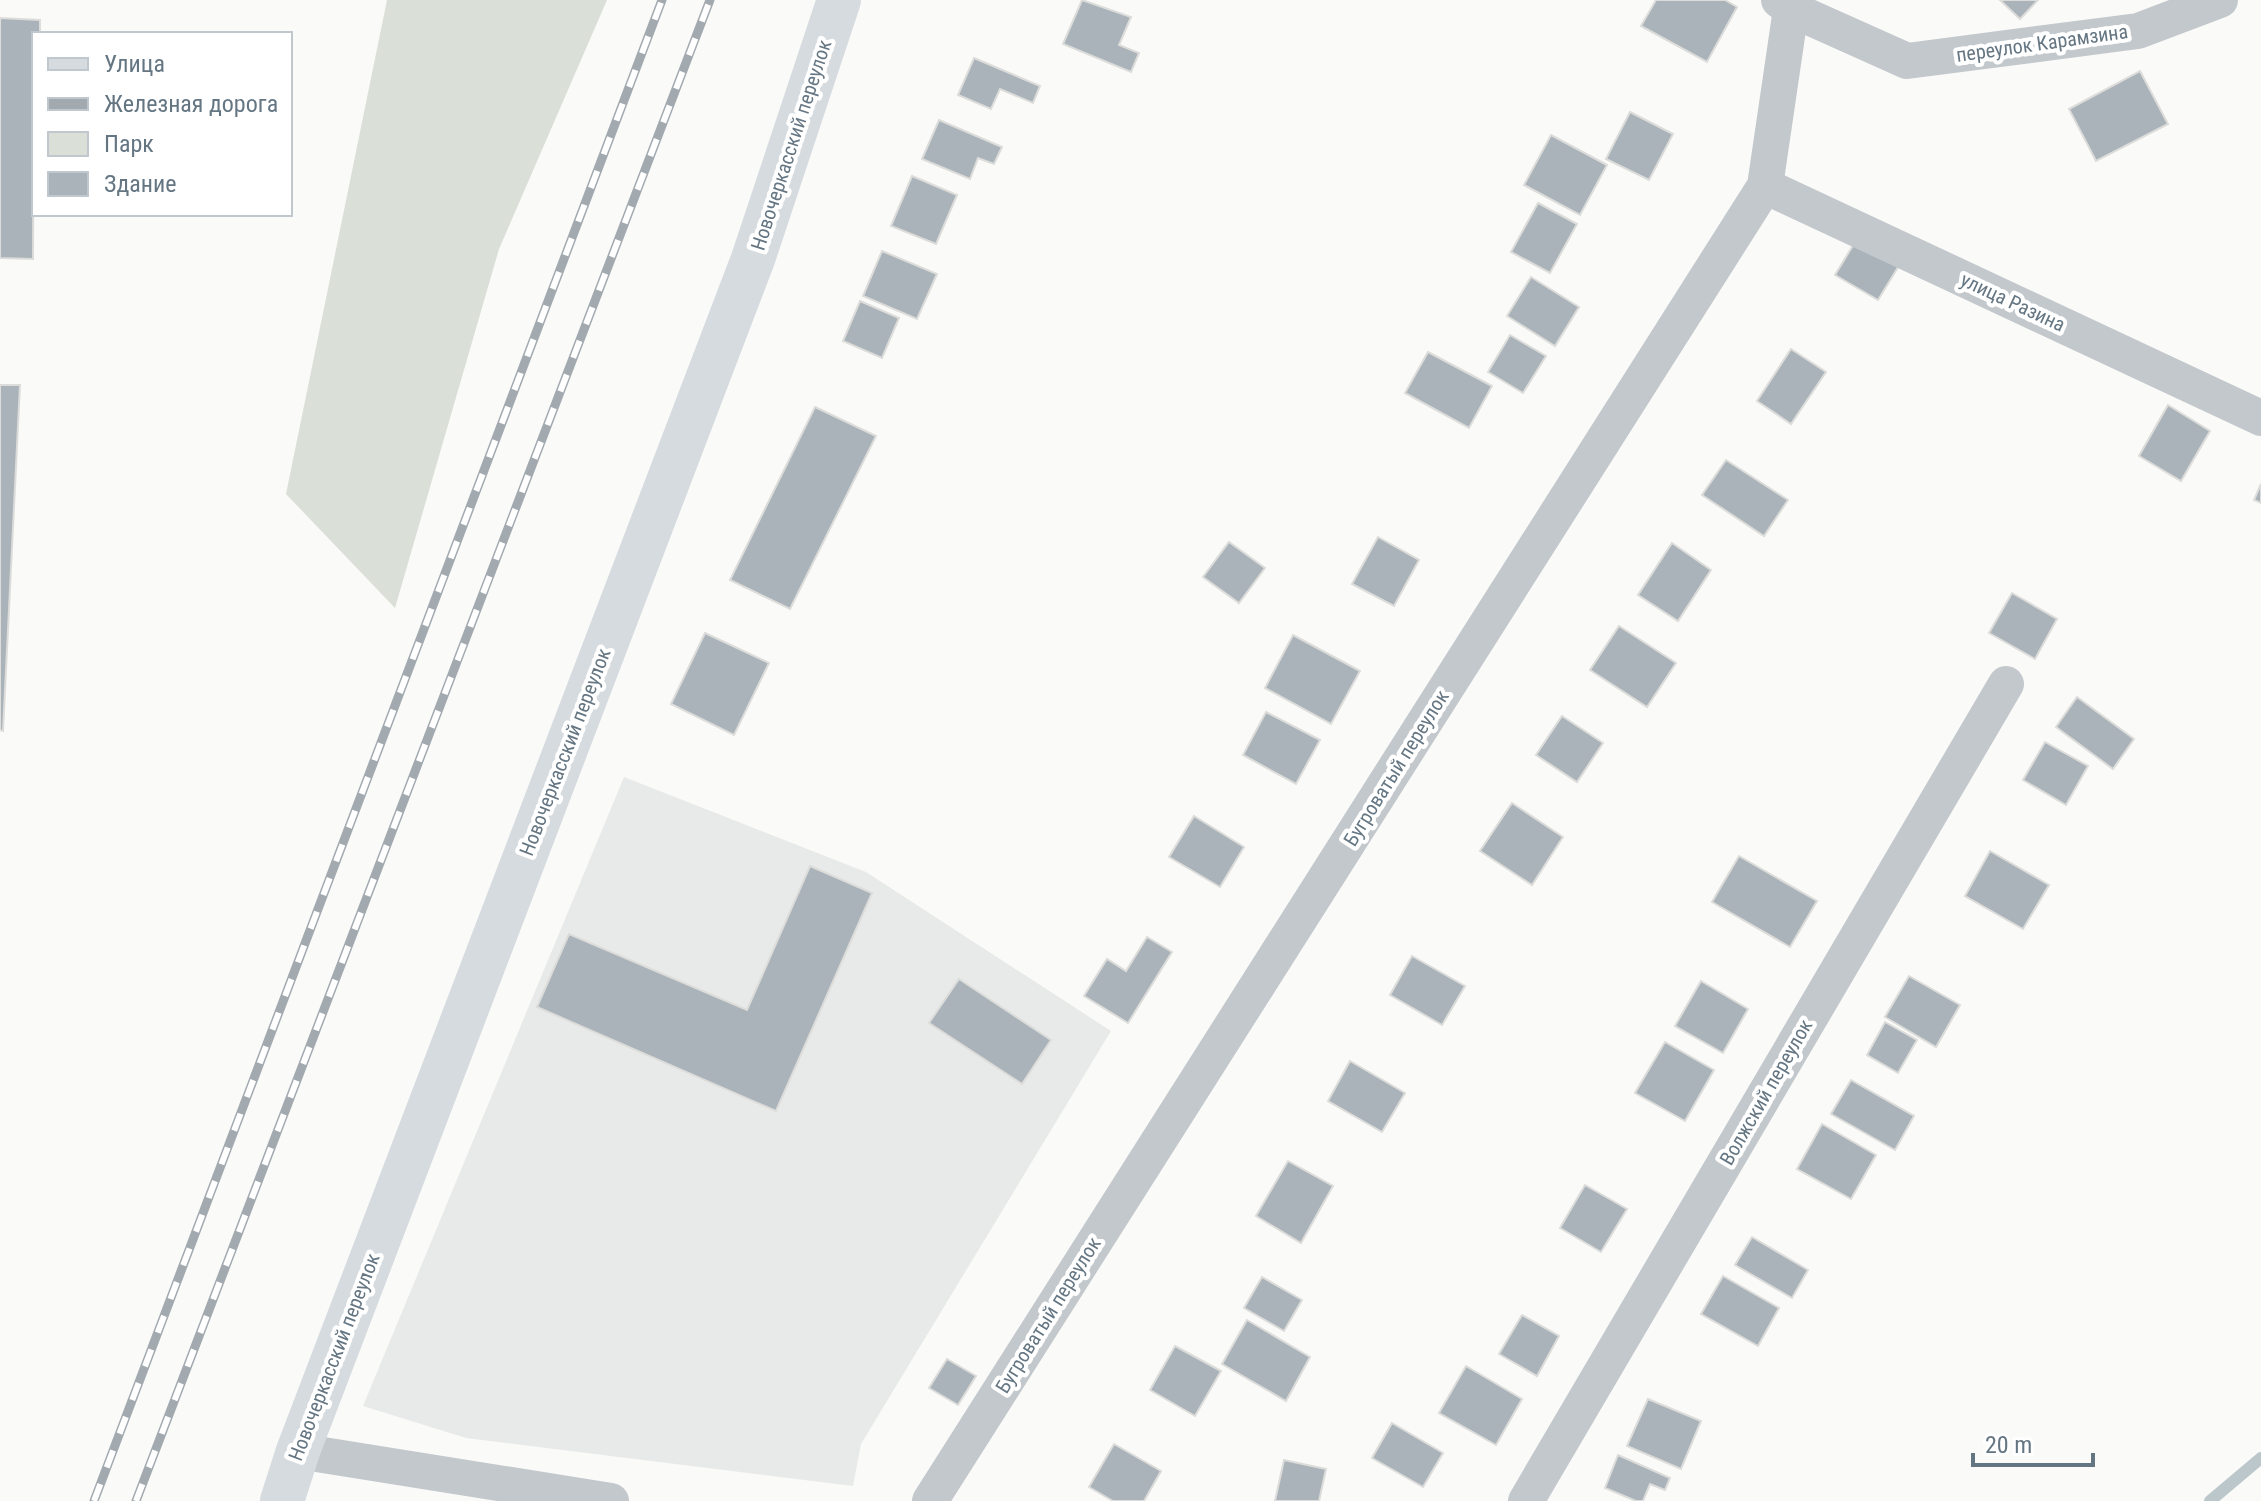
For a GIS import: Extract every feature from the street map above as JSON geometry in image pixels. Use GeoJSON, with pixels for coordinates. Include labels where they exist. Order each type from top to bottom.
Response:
{"type":"FeatureCollection","features":[{"type":"Feature","properties":{"kind":"main road","name":"Новочеркасский переулок"},"geometry":{"type":"LineString","coordinates":[[282,1501],[298,1451],[753,259],[839,0]]}},
{"type":"Feature","properties":{"kind":"street","name":"переулок Карамзина"},"geometry":{"type":"LineString","coordinates":[[1785,4],[1907,61],[2138,31],[2220,0]]}},
{"type":"Feature","properties":{"kind":"street","name":"Бугроватый переулок"},"geometry":{"type":"LineString","coordinates":[[930,1501],[1765,186],[1785,4]]}},
{"type":"Feature","properties":{"kind":"street","name":"улица Разина"},"geometry":{"type":"LineString","coordinates":[[1765,186],[2261,418]]}},
{"type":"Feature","properties":{"kind":"street","name":"Волжский переулок"},"geometry":{"type":"LineString","coordinates":[[1526,1501],[2006,684]]}},
{"type":"Feature","properties":{"kind":"street"},"geometry":{"type":"LineString","coordinates":[[298,1451],[611,1501]]}},
{"type":"Feature","properties":{"kind":"shaded area"},"geometry":{"type":"Polygon","coordinates":[[[624,777],[866,872],[1111,1031],[861,1444],[853,1486],[466,1438],[363,1406],[624,777]]]}},
{"type":"Feature","properties":{"kind":"green space"},"geometry":{"type":"Polygon","coordinates":[[[387,0],[607,0],[499,249],[395,608],[286,494],[387,0]]]}},
{"type":"Feature","properties":{"kind":"building"},"geometry":{"type":"Polygon","coordinates":[[[1082,0],[1131,17],[1119,45],[1139,53],[1131,72],[1063,44],[1082,0]]]}},
{"type":"Feature","properties":{"kind":"building"},"geometry":{"type":"Polygon","coordinates":[[[1656,0],[1725,0],[1737,7],[1707,62],[1641,26],[1656,0]]]}},
{"type":"Feature","properties":{"kind":"building"},"geometry":{"type":"Polygon","coordinates":[[[2000,0],[2038,0],[2020,19],[2000,0]]]}},
{"type":"Feature","properties":{"kind":"building"},"geometry":{"type":"Polygon","coordinates":[[[0,18],[40,20],[40,32],[32,32],[33,259],[0,258],[0,18]]]}},
{"type":"Feature","properties":{"kind":"building"},"geometry":{"type":"Polygon","coordinates":[[[974,58],[1040,86],[1033,103],[1000,89],[991,109],[958,95],[974,58]]]}},
{"type":"Feature","properties":{"kind":"building"},"geometry":{"type":"Polygon","coordinates":[[[2140,71],[2168,124],[2096,161],[2069,109],[2140,71]]]}},
{"type":"Feature","properties":{"kind":"building"},"geometry":{"type":"Polygon","coordinates":[[[1630,112],[1673,134],[1649,180],[1606,159],[1630,112]]]}},
{"type":"Feature","properties":{"kind":"building"},"geometry":{"type":"Polygon","coordinates":[[[939,120],[1002,147],[994,164],[978,158],[970,179],[922,159],[939,120]]]}},
{"type":"Feature","properties":{"kind":"building"},"geometry":{"type":"Polygon","coordinates":[[[1551,135],[1607,165],[1580,215],[1524,185],[1551,135]]]}},
{"type":"Feature","properties":{"kind":"building"},"geometry":{"type":"Polygon","coordinates":[[[912,176],[957,195],[936,244],[891,226],[912,176]]]}},
{"type":"Feature","properties":{"kind":"building"},"geometry":{"type":"Polygon","coordinates":[[[1538,203],[1577,224],[1550,273],[1511,252],[1538,203]]]}},
{"type":"Feature","properties":{"kind":"building"},"geometry":{"type":"Polygon","coordinates":[[[1860,234],[1903,259],[1878,300],[1835,275],[1860,234]]]}},
{"type":"Feature","properties":{"kind":"building"},"geometry":{"type":"Polygon","coordinates":[[[882,251],[937,274],[917,319],[863,296],[882,251]]]}},
{"type":"Feature","properties":{"kind":"building"},"geometry":{"type":"Polygon","coordinates":[[[1531,277],[1579,307],[1555,346],[1507,316],[1531,277]]]}},
{"type":"Feature","properties":{"kind":"building"},"geometry":{"type":"Polygon","coordinates":[[[860,301],[899,318],[882,358],[843,341],[860,301]]]}},
{"type":"Feature","properties":{"kind":"building"},"geometry":{"type":"Polygon","coordinates":[[[1510,335],[1546,356],[1523,393],[1488,372],[1510,335]]]}},
{"type":"Feature","properties":{"kind":"building"},"geometry":{"type":"Polygon","coordinates":[[[1791,349],[1826,372],[1791,424],[1757,401],[1791,349]]]}},
{"type":"Feature","properties":{"kind":"building"},"geometry":{"type":"Polygon","coordinates":[[[1428,352],[1492,386],[1469,428],[1405,393],[1428,352]]]}},
{"type":"Feature","properties":{"kind":"building"},"geometry":{"type":"Polygon","coordinates":[[[0,385],[20,385],[3,731],[0,730],[0,385]]]}},
{"type":"Feature","properties":{"kind":"building"},"geometry":{"type":"Polygon","coordinates":[[[2168,405],[2210,431],[2181,481],[2139,456],[2168,405]]]}},
{"type":"Feature","properties":{"kind":"building"},"geometry":{"type":"Polygon","coordinates":[[[815,407],[876,436],[790,609],[730,580],[815,407]]]}},
{"type":"Feature","properties":{"kind":"building"},"geometry":{"type":"Polygon","coordinates":[[[1726,460],[1788,500],[1764,536],[1702,495],[1726,460]]]}},
{"type":"Feature","properties":{"kind":"building"},"geometry":{"type":"Polygon","coordinates":[[[2261,484],[2261,503],[2254,500],[2261,484]]]}},
{"type":"Feature","properties":{"kind":"building"},"geometry":{"type":"Polygon","coordinates":[[[1378,537],[1419,560],[1394,606],[1352,584],[1378,537]]]}},
{"type":"Feature","properties":{"kind":"building"},"geometry":{"type":"Polygon","coordinates":[[[1229,542],[1265,568],[1239,603],[1203,577],[1229,542]]]}},
{"type":"Feature","properties":{"kind":"building"},"geometry":{"type":"Polygon","coordinates":[[[1672,543],[1711,570],[1678,621],[1638,595],[1672,543]]]}},
{"type":"Feature","properties":{"kind":"building"},"geometry":{"type":"Polygon","coordinates":[[[2012,593],[2057,619],[2035,659],[1989,633],[2012,593]]]}},
{"type":"Feature","properties":{"kind":"building"},"geometry":{"type":"Polygon","coordinates":[[[1619,626],[1676,663],[1647,707],[1590,670],[1619,626]]]}},
{"type":"Feature","properties":{"kind":"building"},"geometry":{"type":"Polygon","coordinates":[[[705,633],[769,663],[734,735],[671,704],[705,633]]]}},
{"type":"Feature","properties":{"kind":"building"},"geometry":{"type":"Polygon","coordinates":[[[1293,635],[1360,671],[1331,724],[1265,688],[1293,635]]]}},
{"type":"Feature","properties":{"kind":"building"},"geometry":{"type":"Polygon","coordinates":[[[2077,697],[2134,739],[2113,769],[2056,727],[2077,697]]]}},
{"type":"Feature","properties":{"kind":"building"},"geometry":{"type":"Polygon","coordinates":[[[1266,712],[1320,740],[1296,784],[1243,755],[1266,712]]]}},
{"type":"Feature","properties":{"kind":"building"},"geometry":{"type":"Polygon","coordinates":[[[1562,716],[1603,743],[1577,782],[1536,755],[1562,716]]]}},
{"type":"Feature","properties":{"kind":"building"},"geometry":{"type":"Polygon","coordinates":[[[2045,742],[2088,766],[2066,805],[2023,780],[2045,742]]]}},
{"type":"Feature","properties":{"kind":"building"},"geometry":{"type":"Polygon","coordinates":[[[1512,803],[1563,837],[1532,885],[1480,851],[1512,803]]]}},
{"type":"Feature","properties":{"kind":"building"},"geometry":{"type":"Polygon","coordinates":[[[1194,816],[1244,847],[1220,887],[1169,857],[1194,816]]]}},
{"type":"Feature","properties":{"kind":"building"},"geometry":{"type":"Polygon","coordinates":[[[1990,851],[2049,885],[2023,929],[1965,896],[1990,851]]]}},
{"type":"Feature","properties":{"kind":"building"},"geometry":{"type":"Polygon","coordinates":[[[1739,856],[1817,901],[1790,947],[1712,902],[1739,856]]]}},
{"type":"Feature","properties":{"kind":"building"},"geometry":{"type":"Polygon","coordinates":[[[810,866],[872,893],[776,1111],[537,1007],[569,934],[747,1010],[810,866]]]}},
{"type":"Feature","properties":{"kind":"building"},"geometry":{"type":"Polygon","coordinates":[[[1147,937],[1172,952],[1128,1023],[1084,996],[1107,959],[1126,971],[1147,937]]]}},
{"type":"Feature","properties":{"kind":"building"},"geometry":{"type":"Polygon","coordinates":[[[1412,956],[1465,986],[1442,1025],[1390,995],[1412,956]]]}},
{"type":"Feature","properties":{"kind":"building"},"geometry":{"type":"Polygon","coordinates":[[[1909,976],[1960,1005],[1936,1047],[1885,1017],[1909,976]]]}},
{"type":"Feature","properties":{"kind":"building"},"geometry":{"type":"Polygon","coordinates":[[[959,979],[1051,1040],[1022,1084],[929,1023],[959,979]]]}},
{"type":"Feature","properties":{"kind":"building"},"geometry":{"type":"Polygon","coordinates":[[[1701,981],[1748,1009],[1723,1053],[1675,1026],[1701,981]]]}},
{"type":"Feature","properties":{"kind":"building"},"geometry":{"type":"Polygon","coordinates":[[[1885,1022],[1917,1040],[1898,1073],[1867,1055],[1885,1022]]]}},
{"type":"Feature","properties":{"kind":"building"},"geometry":{"type":"Polygon","coordinates":[[[1665,1042],[1714,1070],[1685,1121],[1635,1093],[1665,1042]]]}},
{"type":"Feature","properties":{"kind":"building"},"geometry":{"type":"Polygon","coordinates":[[[1350,1061],[1405,1093],[1382,1132],[1328,1101],[1350,1061]]]}},
{"type":"Feature","properties":{"kind":"building"},"geometry":{"type":"Polygon","coordinates":[[[1851,1080],[1914,1116],[1895,1150],[1831,1114],[1851,1080]]]}},
{"type":"Feature","properties":{"kind":"building"},"geometry":{"type":"Polygon","coordinates":[[[1822,1124],[1876,1155],[1851,1199],[1797,1169],[1822,1124]]]}},
{"type":"Feature","properties":{"kind":"building"},"geometry":{"type":"Polygon","coordinates":[[[1288,1161],[1333,1186],[1301,1243],[1256,1216],[1288,1161]]]}},
{"type":"Feature","properties":{"kind":"building"},"geometry":{"type":"Polygon","coordinates":[[[1585,1185],[1627,1209],[1601,1252],[1560,1228],[1585,1185]]]}},
{"type":"Feature","properties":{"kind":"building"},"geometry":{"type":"Polygon","coordinates":[[[1752,1237],[1808,1270],[1792,1298],[1735,1265],[1752,1237]]]}},
{"type":"Feature","properties":{"kind":"building"},"geometry":{"type":"Polygon","coordinates":[[[1723,1276],[1779,1308],[1758,1346],[1701,1314],[1723,1276]]]}},
{"type":"Feature","properties":{"kind":"building"},"geometry":{"type":"Polygon","coordinates":[[[1262,1277],[1302,1300],[1284,1331],[1244,1308],[1262,1277]]]}},
{"type":"Feature","properties":{"kind":"building"},"geometry":{"type":"Polygon","coordinates":[[[1522,1315],[1559,1336],[1537,1376],[1499,1354],[1522,1315]]]}},
{"type":"Feature","properties":{"kind":"building"},"geometry":{"type":"Polygon","coordinates":[[[1247,1320],[1310,1357],[1286,1401],[1222,1364],[1247,1320]]]}},
{"type":"Feature","properties":{"kind":"building"},"geometry":{"type":"Polygon","coordinates":[[[1175,1346],[1221,1371],[1195,1416],[1150,1390],[1175,1346]]]}},
{"type":"Feature","properties":{"kind":"building"},"geometry":{"type":"Polygon","coordinates":[[[947,1359],[976,1376],[958,1405],[929,1388],[947,1359]]]}},
{"type":"Feature","properties":{"kind":"building"},"geometry":{"type":"Polygon","coordinates":[[[1466,1366],[1522,1399],[1496,1445],[1439,1413],[1466,1366]]]}},
{"type":"Feature","properties":{"kind":"building"},"geometry":{"type":"Polygon","coordinates":[[[1648,1399],[1701,1421],[1681,1469],[1627,1446],[1648,1399]]]}},
{"type":"Feature","properties":{"kind":"building"},"geometry":{"type":"Polygon","coordinates":[[[1392,1423],[1443,1453],[1423,1487],[1372,1458],[1392,1423]]]}},
{"type":"Feature","properties":{"kind":"building"},"geometry":{"type":"Polygon","coordinates":[[[1114,1444],[1161,1471],[1144,1501],[1113,1501],[1089,1487],[1114,1444]]]}},
{"type":"Feature","properties":{"kind":"building"},"geometry":{"type":"Polygon","coordinates":[[[1618,1455],[1670,1478],[1665,1490],[1650,1484],[1643,1501],[1636,1501],[1605,1488],[1618,1455]]]}},
{"type":"Feature","properties":{"kind":"building"},"geometry":{"type":"Polygon","coordinates":[[[1284,1460],[1326,1469],[1319,1501],[1275,1501],[1284,1460]]]}},
{"type":"Feature","properties":{"kind":"waterway"},"geometry":{"type":"LineString","coordinates":[[2210,1501],[2261,1458]]}},
{"type":"Feature","properties":{"kind":"railway"},"geometry":{"type":"LineString","coordinates":[[94,1501],[662,0]]}},
{"type":"Feature","properties":{"kind":"railway"},"geometry":{"type":"LineString","coordinates":[[136,1501],[710,0]]}}]}
